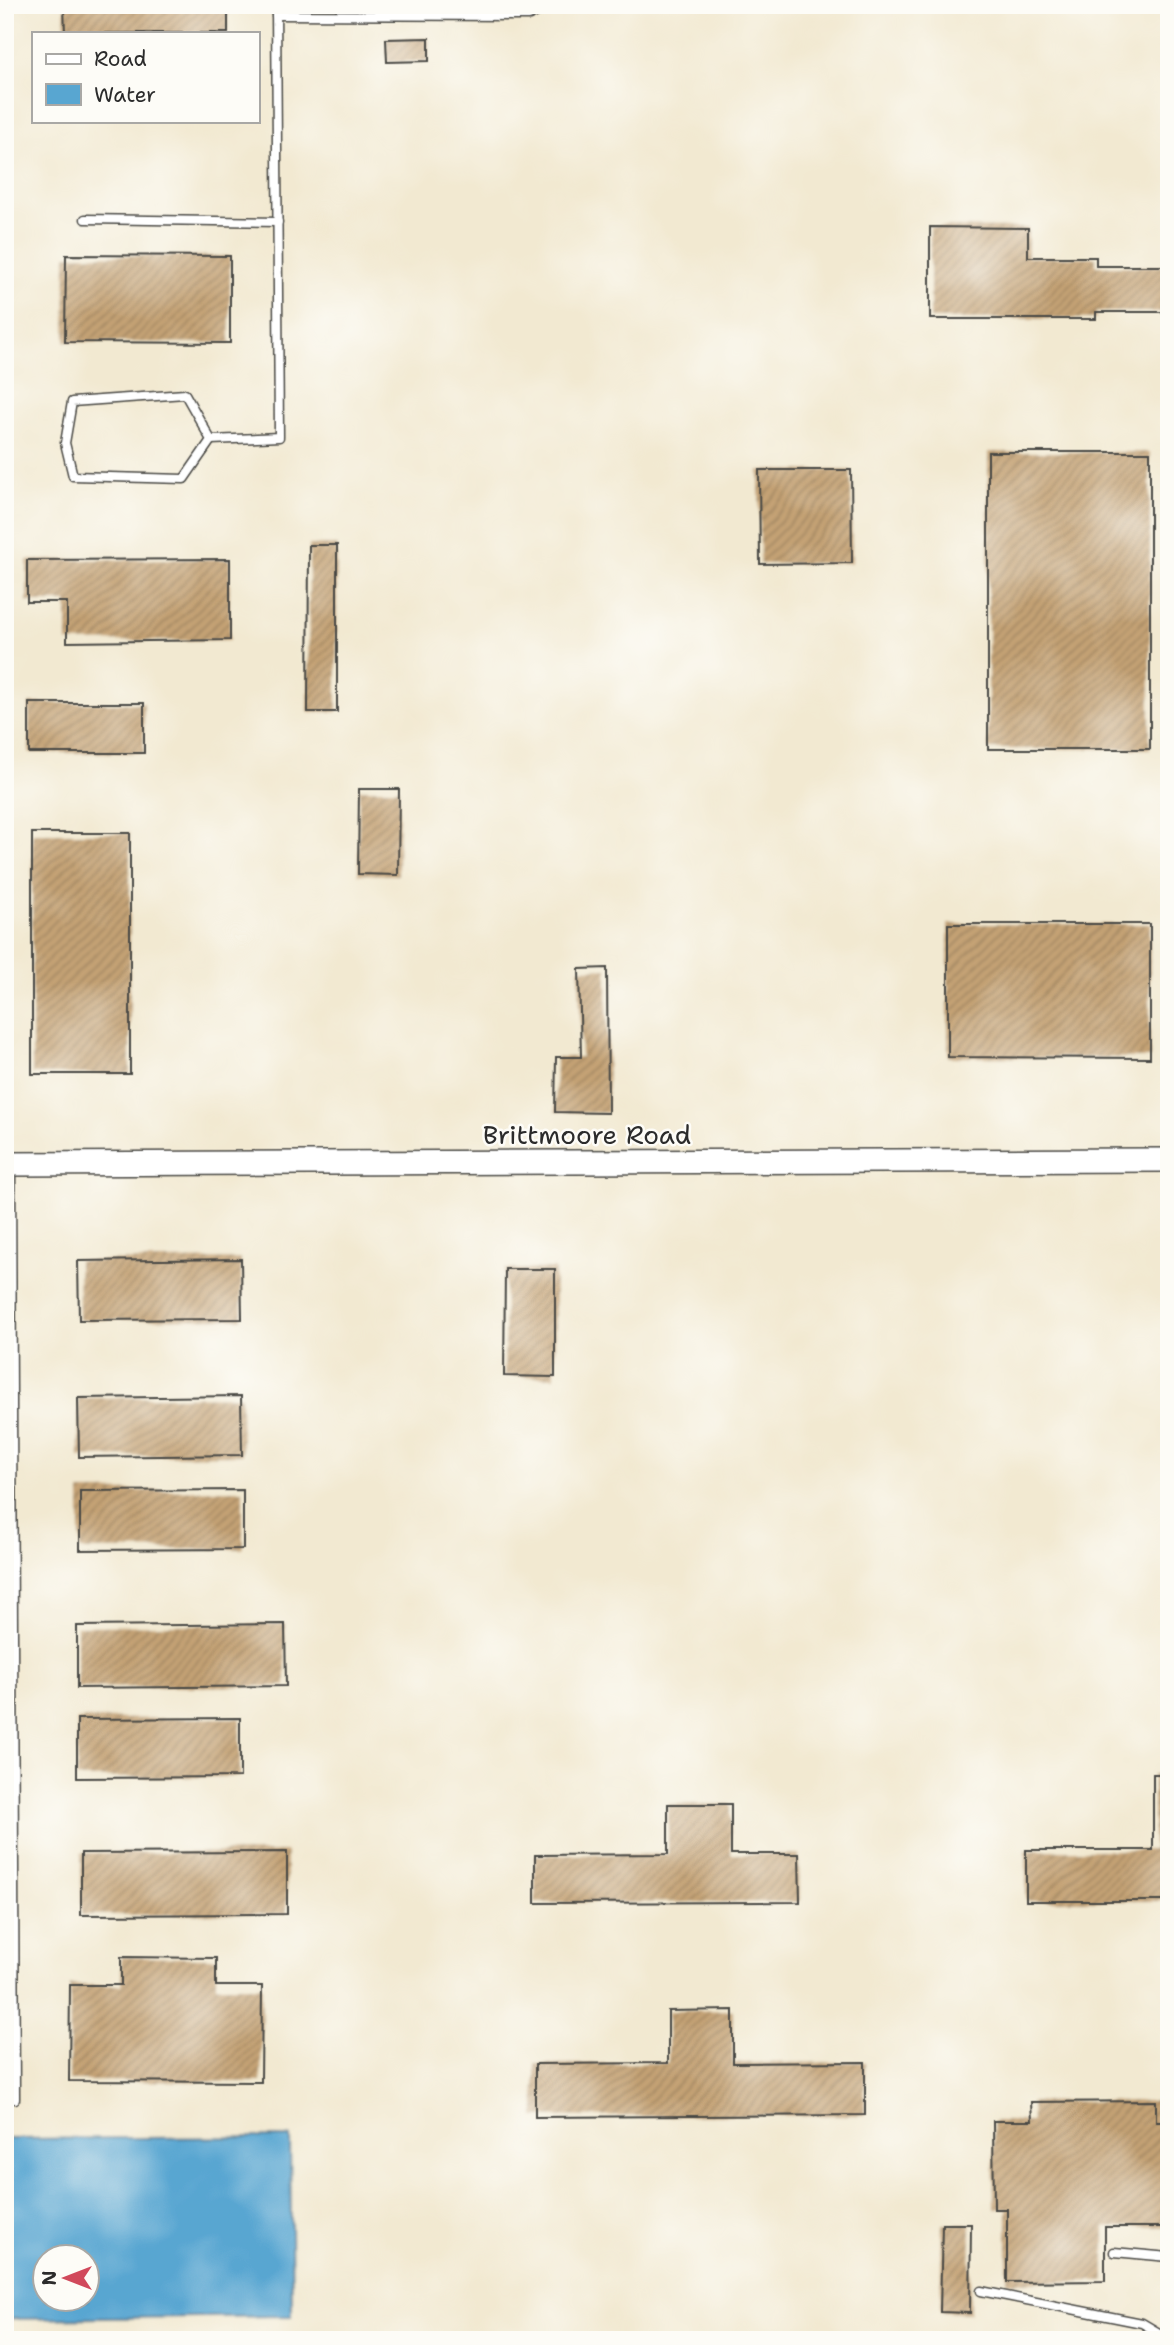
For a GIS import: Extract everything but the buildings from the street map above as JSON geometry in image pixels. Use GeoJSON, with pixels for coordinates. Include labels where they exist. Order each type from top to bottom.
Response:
{"type":"FeatureCollection","features":[{"type":"Feature","properties":{"kind":"main road","name":"Brittmoore Road"},"geometry":{"type":"LineString","coordinates":[[8,1164],[1169,1160]]}},
{"type":"Feature","properties":{"kind":"lane"},"geometry":{"type":"LineString","coordinates":[[211,440],[279,437],[276,5]]}},
{"type":"Feature","properties":{"kind":"lane"},"geometry":{"type":"LineString","coordinates":[[276,15],[350,10],[529,16],[546,5]]}},
{"type":"Feature","properties":{"kind":"lane"},"geometry":{"type":"LineString","coordinates":[[85,219],[278,222]]}},
{"type":"Feature","properties":{"kind":"lane"},"geometry":{"type":"LineString","coordinates":[[185,394],[211,440],[184,479],[73,476],[65,443],[72,402],[185,394]]}},
{"type":"Feature","properties":{"kind":"lane"},"geometry":{"type":"LineString","coordinates":[[8,1164],[15,2099]]}},
{"type":"Feature","properties":{"kind":"lane"},"geometry":{"type":"LineString","coordinates":[[1114,2252],[1169,2257]]}},
{"type":"Feature","properties":{"kind":"lane"},"geometry":{"type":"LineString","coordinates":[[981,2291],[1142,2323],[1169,2339]]}},
{"type":"Feature","properties":{"kind":"water"},"geometry":{"type":"Polygon","coordinates":[[[290,2137],[292,2316],[5,2319],[5,2139],[290,2137]]]}}]}
